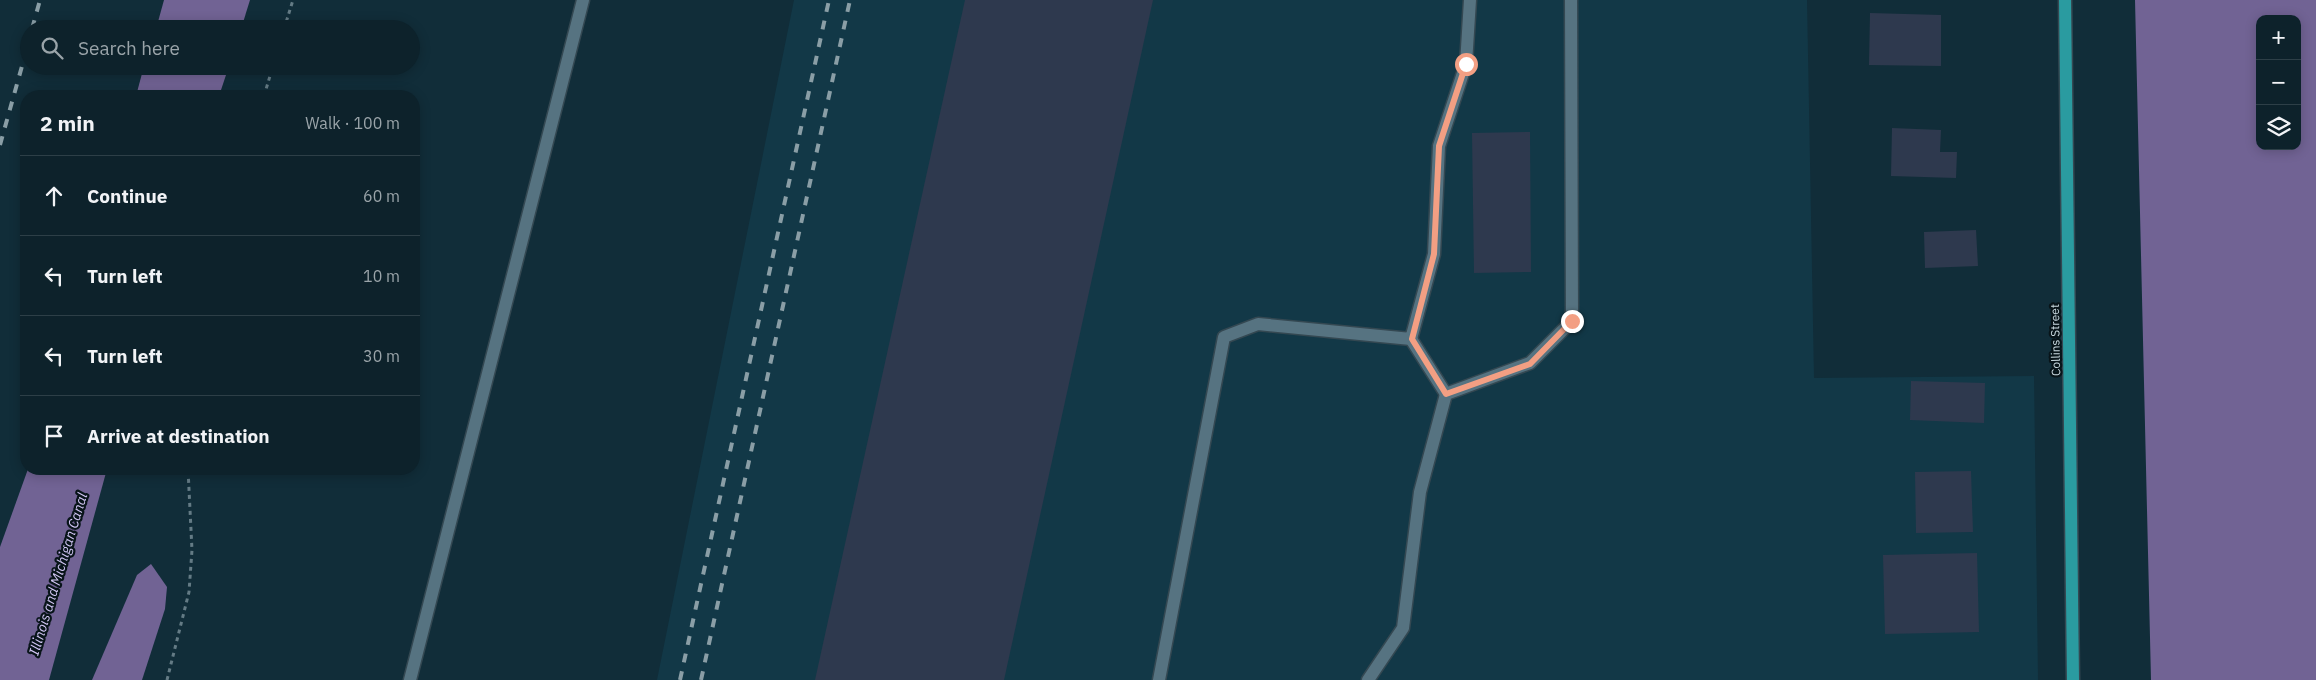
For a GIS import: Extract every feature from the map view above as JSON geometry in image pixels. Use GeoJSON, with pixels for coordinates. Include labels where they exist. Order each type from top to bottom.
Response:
{"type":"FeatureCollection","features":[{"type":"Feature","properties":{"kind":"main road","name":"Collins Street"},"geometry":{"type":"LineString","coordinates":[[2064,0],[2073,680]]}},
{"type":"Feature","properties":{"kind":"lane"},"geometry":{"type":"LineString","coordinates":[[410,680],[582,0]]}},
{"type":"Feature","properties":{"kind":"lane"},"geometry":{"type":"LineString","coordinates":[[1368,680],[1403,628],[1420,492],[1446,394],[1412,339],[1434,254],[1439,146],[1466,64],[1470,0]]}},
{"type":"Feature","properties":{"kind":"lane"},"geometry":{"type":"LineString","coordinates":[[1446,394],[1530,364],[1572,321],[1571,0]]}},
{"type":"Feature","properties":{"kind":"lane"},"geometry":{"type":"LineString","coordinates":[[1159,680],[1224,337],[1258,324],[1412,339]]}},
{"type":"Feature","properties":{"kind":"path"},"geometry":{"type":"LineString","coordinates":[[287,20],[293,0]]}},
{"type":"Feature","properties":{"kind":"path"},"geometry":{"type":"LineString","coordinates":[[266,90],[270,75]]}},
{"type":"Feature","properties":{"kind":"path"},"geometry":{"type":"LineString","coordinates":[[166,680],[189,592],[192,550],[188,475]]}},
{"type":"Feature","properties":{"kind":"shaded area"},"geometry":{"type":"Polygon","coordinates":[[[794,0],[1807,0],[1814,378],[2034,376],[2038,680],[657,680],[794,0]]]}},
{"type":"Feature","properties":{"kind":"water"},"geometry":{"type":"Polygon","coordinates":[[[164,0],[250,0],[244,20],[158,20],[164,0]]]}},
{"type":"Feature","properties":{"kind":"water"},"geometry":{"type":"Polygon","coordinates":[[[2135,0],[2316,0],[2316,680],[2151,680],[2135,0]]]}},
{"type":"Feature","properties":{"kind":"water"},"geometry":{"type":"Polygon","coordinates":[[[142,75],[226,75],[221,90],[138,90],[142,75]]]}},
{"type":"Feature","properties":{"kind":"water","name":"Illinois and Michigan Canal"},"geometry":{"type":"Polygon","coordinates":[[[26,475],[105,475],[49,680],[0,680],[0,547],[26,475]]]}},
{"type":"Feature","properties":{"kind":"water"},"geometry":{"type":"Polygon","coordinates":[[[151,564],[167,587],[165,609],[142,680],[92,680],[137,575],[151,564]]]}},
{"type":"Feature","properties":{"kind":"building"},"geometry":{"type":"Polygon","coordinates":[[[965,0],[1153,0],[1004,680],[815,680],[965,0]]]}},
{"type":"Feature","properties":{"kind":"building"},"geometry":{"type":"Polygon","coordinates":[[[1870,13],[1941,15],[1941,66],[1869,65],[1870,13]]]}},
{"type":"Feature","properties":{"kind":"building"},"geometry":{"type":"Polygon","coordinates":[[[1892,128],[1941,130],[1940,152],[1957,152],[1956,178],[1891,176],[1892,128]]]}},
{"type":"Feature","properties":{"kind":"building"},"geometry":{"type":"Polygon","coordinates":[[[1530,132],[1531,272],[1474,273],[1472,133],[1530,132]]]}},
{"type":"Feature","properties":{"kind":"building"},"geometry":{"type":"Polygon","coordinates":[[[1976,230],[1978,266],[1925,268],[1924,232],[1976,230]]]}},
{"type":"Feature","properties":{"kind":"building"},"geometry":{"type":"Polygon","coordinates":[[[1911,381],[1985,383],[1984,423],[1910,420],[1911,381]]]}},
{"type":"Feature","properties":{"kind":"building"},"geometry":{"type":"Polygon","coordinates":[[[1971,471],[1973,532],[1916,533],[1915,472],[1971,471]]]}},
{"type":"Feature","properties":{"kind":"building"},"geometry":{"type":"Polygon","coordinates":[[[1977,553],[1979,632],[1885,634],[1883,555],[1977,553]]]}},
{"type":"Feature","properties":{"kind":"railway"},"geometry":{"type":"LineString","coordinates":[[34,20],[40,0]]}},
{"type":"Feature","properties":{"kind":"railway"},"geometry":{"type":"LineString","coordinates":[[680,680],[829,0]]}},
{"type":"Feature","properties":{"kind":"railway"},"geometry":{"type":"LineString","coordinates":[[701,680],[850,0]]}},
{"type":"Feature","properties":{"kind":"railway"},"geometry":{"type":"LineString","coordinates":[[0,145],[20,73]]}},
{"type":"Feature","properties":{"kind":"route"},"geometry":{"type":"LineString","coordinates":[[1466,64],[1439,146],[1434,254],[1412,339],[1446,394],[1530,364],[1572,321]]}}]}
